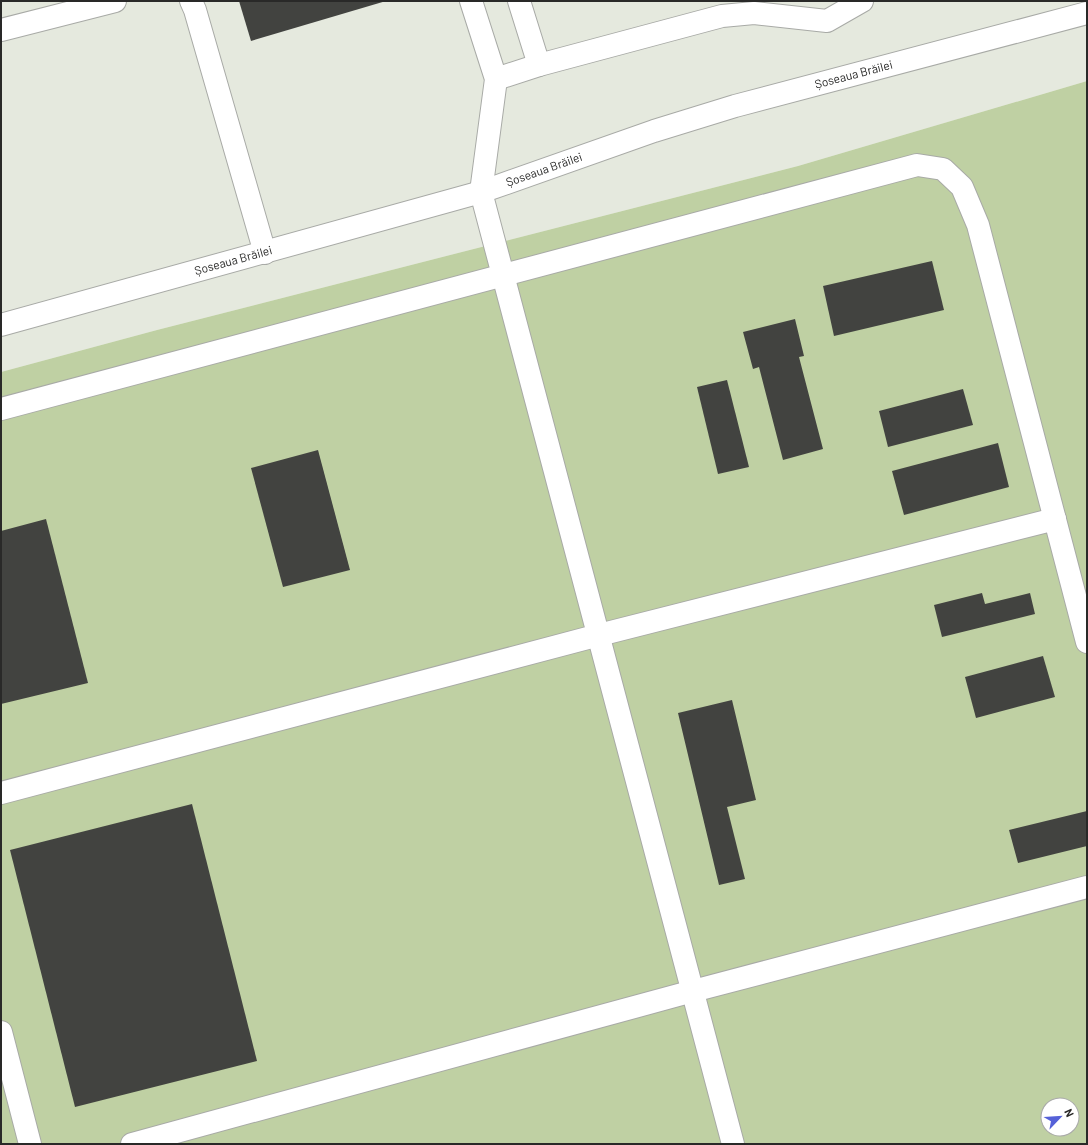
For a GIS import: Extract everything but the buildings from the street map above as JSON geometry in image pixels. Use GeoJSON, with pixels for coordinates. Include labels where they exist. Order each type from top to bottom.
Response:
{"type":"FeatureCollection","features":[{"type":"Feature","properties":{"kind":"main road"},"geometry":{"type":"LineString","coordinates":[[1,30],[115,1]]}},
{"type":"Feature","properties":{"kind":"main road"},"geometry":{"type":"LineString","coordinates":[[191,1],[196,10],[265,253]]}},
{"type":"Feature","properties":{"kind":"main road"},"geometry":{"type":"LineString","coordinates":[[471,1],[496,79],[481,192],[733,1144]]}},
{"type":"Feature","properties":{"kind":"main road"},"geometry":{"type":"LineString","coordinates":[[519,1],[539,65]]}},
{"type":"Feature","properties":{"kind":"main road"},"geometry":{"type":"LineString","coordinates":[[496,79],[539,65],[752,7],[827,21],[862,1]]}},
{"type":"Feature","properties":{"kind":"main road","name":"Șoseaua Brăilei"},"geometry":{"type":"LineString","coordinates":[[1,324],[265,253],[481,192],[654,131],[735,106],[1087,13]]}},
{"type":"Feature","properties":{"kind":"main road"},"geometry":{"type":"LineString","coordinates":[[1,409],[503,274],[917,165],[943,169],[962,187],[978,225],[1087,642]]}},
{"type":"Feature","properties":{"kind":"main road"},"geometry":{"type":"LineString","coordinates":[[1,793],[598,635],[1055,519]]}},
{"type":"Feature","properties":{"kind":"main road"},"geometry":{"type":"LineString","coordinates":[[132,1144],[693,991],[1087,887]]}},
{"type":"Feature","properties":{"kind":"main road"},"geometry":{"type":"LineString","coordinates":[[1,1032],[30,1144]]}},
{"type":"Feature","properties":{"kind":"shaded area"},"geometry":{"type":"Polygon","coordinates":[[[1,1],[1087,1],[1087,81],[798,166],[157,330],[1,372],[1,1]]]}},
{"type":"Feature","properties":{"kind":"green space"},"geometry":{"type":"Polygon","coordinates":[[[1087,81],[1087,1144],[1,1144],[1,372],[157,330],[798,166],[1087,81]]]}}]}
